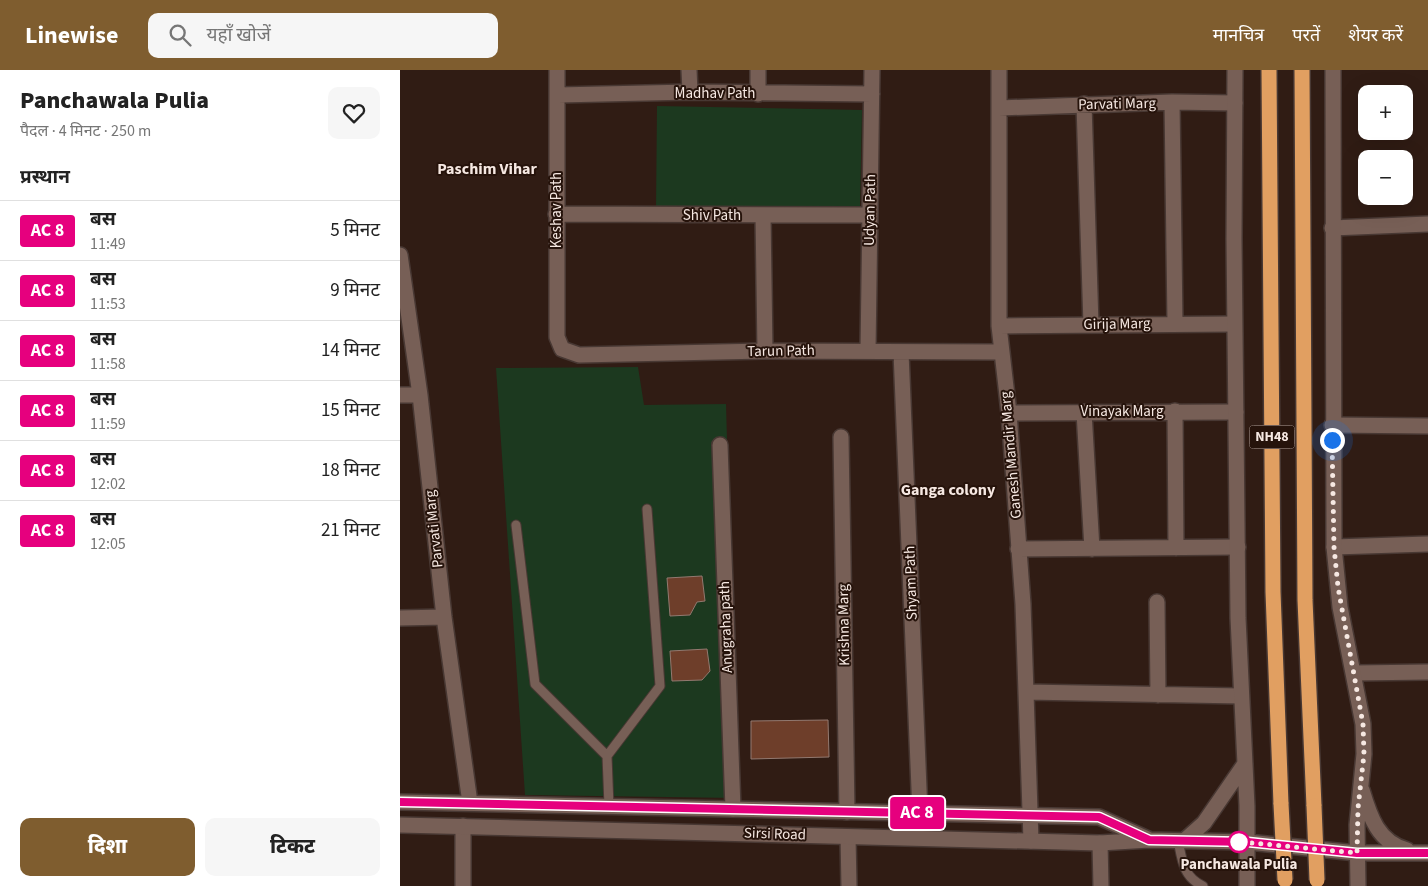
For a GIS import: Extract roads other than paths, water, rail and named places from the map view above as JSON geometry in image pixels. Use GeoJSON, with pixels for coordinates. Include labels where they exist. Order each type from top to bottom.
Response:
{"type":"FeatureCollection","features":[{"type":"Feature","properties":{"kind":"highway","name":"NH48"},"geometry":{"type":"LineString","coordinates":[[1269,70],[1274,592],[1281,804],[1286,883]]}},
{"type":"Feature","properties":{"kind":"highway","name":"NH48"},"geometry":{"type":"LineString","coordinates":[[1302,70],[1305,600],[1317,883]]}},
{"type":"Feature","properties":{"kind":"street","name":"Keshav Path"},"geometry":{"type":"LineString","coordinates":[[558,70],[557,337],[562,349]]}},
{"type":"Feature","properties":{"kind":"street"},"geometry":{"type":"LineString","coordinates":[[689,70],[690,92]]}},
{"type":"Feature","properties":{"kind":"street"},"geometry":{"type":"LineString","coordinates":[[758,70],[758,94]]}},
{"type":"Feature","properties":{"kind":"street","name":"Udyan Path"},"geometry":{"type":"LineString","coordinates":[[868,351],[872,70]]}},
{"type":"Feature","properties":{"kind":"street","name":"Ganesh Mandir Marg"},"geometry":{"type":"LineString","coordinates":[[999,70],[999,326],[1009,413],[1018,549],[1026,692],[1031,841]]}},
{"type":"Feature","properties":{"kind":"street"},"geometry":{"type":"LineString","coordinates":[[1235,70],[1234,324],[1241,696],[1248,842],[1248,886]]}},
{"type":"Feature","properties":{"kind":"street"},"geometry":{"type":"LineString","coordinates":[[1333,70],[1332,425],[1334,547],[1340,606],[1355,673],[1363,724],[1364,754],[1360,781],[1357,853],[1358,886]]}},
{"type":"Feature","properties":{"kind":"street","name":"Madhav Path"},"geometry":{"type":"LineString","coordinates":[[558,95],[690,92],[872,94]]}},
{"type":"Feature","properties":{"kind":"street"},"geometry":{"type":"LineString","coordinates":[[1172,102],[1175,323]]}},
{"type":"Feature","properties":{"kind":"street","name":"Parvati Marg"},"geometry":{"type":"LineString","coordinates":[[1000,108],[1172,102],[1235,103]]}},
{"type":"Feature","properties":{"kind":"street"},"geometry":{"type":"LineString","coordinates":[[1084,104],[1091,325]]}},
{"type":"Feature","properties":{"kind":"street","name":"Shiv Path"},"geometry":{"type":"LineString","coordinates":[[556,214],[869,216]]}},
{"type":"Feature","properties":{"kind":"street"},"geometry":{"type":"LineString","coordinates":[[763,215],[765,351]]}},
{"type":"Feature","properties":{"kind":"street"},"geometry":{"type":"LineString","coordinates":[[1332,228],[1428,224]]}},
{"type":"Feature","properties":{"kind":"street","name":"Parvati Marg"},"geometry":{"type":"LineString","coordinates":[[400,255],[420,395],[444,617],[470,803]]}},
{"type":"Feature","properties":{"kind":"street","name":"Girija Marg"},"geometry":{"type":"LineString","coordinates":[[999,326],[1175,323],[1234,324]]}},
{"type":"Feature","properties":{"kind":"street","name":"Tarun Path"},"geometry":{"type":"LineString","coordinates":[[562,349],[579,355],[765,351],[1001,352]]}},
{"type":"Feature","properties":{"kind":"street","name":"Shyam Path"},"geometry":{"type":"LineString","coordinates":[[902,352],[920,813]]}},
{"type":"Feature","properties":{"kind":"street"},"geometry":{"type":"LineString","coordinates":[[400,395],[420,395]]}},
{"type":"Feature","properties":{"kind":"street"},"geometry":{"type":"LineString","coordinates":[[1175,411],[1176,548]]}},
{"type":"Feature","properties":{"kind":"street"},"geometry":{"type":"LineString","coordinates":[[1084,412],[1092,549]]}},
{"type":"Feature","properties":{"kind":"street","name":"Vinayak Marg"},"geometry":{"type":"LineString","coordinates":[[1009,413],[1236,412]]}},
{"type":"Feature","properties":{"kind":"street"},"geometry":{"type":"LineString","coordinates":[[1332,425],[1428,426]]}},
{"type":"Feature","properties":{"kind":"street","name":"Krishna Marg"},"geometry":{"type":"LineString","coordinates":[[841,437],[847,812]]}},
{"type":"Feature","properties":{"kind":"street","name":"Anugraha path"},"geometry":{"type":"LineString","coordinates":[[720,445],[733,809]]}},
{"type":"Feature","properties":{"kind":"street"},"geometry":{"type":"LineString","coordinates":[[1334,547],[1428,544]]}},
{"type":"Feature","properties":{"kind":"street"},"geometry":{"type":"LineString","coordinates":[[1018,549],[1238,547]]}},
{"type":"Feature","properties":{"kind":"street"},"geometry":{"type":"LineString","coordinates":[[1157,602],[1158,695]]}},
{"type":"Feature","properties":{"kind":"street"},"geometry":{"type":"LineString","coordinates":[[400,618],[444,617]]}},
{"type":"Feature","properties":{"kind":"street"},"geometry":{"type":"LineString","coordinates":[[1355,673],[1428,672]]}},
{"type":"Feature","properties":{"kind":"street"},"geometry":{"type":"LineString","coordinates":[[1026,692],[1241,696]]}},
{"type":"Feature","properties":{"kind":"street"},"geometry":{"type":"LineString","coordinates":[[1181,840],[1204,823],[1244,765]]}},
{"type":"Feature","properties":{"kind":"street"},"geometry":{"type":"LineString","coordinates":[[1360,781],[1376,827],[1385,839],[1398,848],[1421,853]]}},
{"type":"Feature","properties":{"kind":"street","name":"Sirsi Road"},"geometry":{"type":"LineString","coordinates":[[400,802],[1099,817],[1149,840]]}},
{"type":"Feature","properties":{"kind":"street","name":"Sirsi Road"},"geometry":{"type":"LineString","coordinates":[[400,825],[1100,843],[1181,840],[1248,842],[1357,853],[1421,853]]}},
{"type":"Feature","properties":{"kind":"street"},"geometry":{"type":"LineString","coordinates":[[463,826],[463,886]]}},
{"type":"Feature","properties":{"kind":"street"},"geometry":{"type":"LineString","coordinates":[[848,837],[850,886]]}},
{"type":"Feature","properties":{"kind":"street"},"geometry":{"type":"LineString","coordinates":[[1100,843],[1101,886]]}},
{"type":"Feature","properties":{"kind":"lane"},"geometry":{"type":"LineString","coordinates":[[609,806],[607,756],[660,686],[647,509]]}},
{"type":"Feature","properties":{"kind":"lane"},"geometry":{"type":"LineString","coordinates":[[516,525],[536,684],[607,756]]}},
{"type":"Feature","properties":{"kind":"lane"},"geometry":{"type":"LineString","coordinates":[[1181,840],[1188,875],[1192,880],[1203,886]]}},
{"type":"Feature","properties":{"kind":"place","name":"Panchawala Pulia"},"geometry":{"type":"Point","coordinates":[1239,842]}},
{"type":"Feature","properties":{"kind":"district","name":"Paschim Vihar"},"geometry":{"type":"Point","coordinates":[487,169]}},
{"type":"Feature","properties":{"kind":"district","name":"Ganga colony"},"geometry":{"type":"Point","coordinates":[948,490]}}]}
